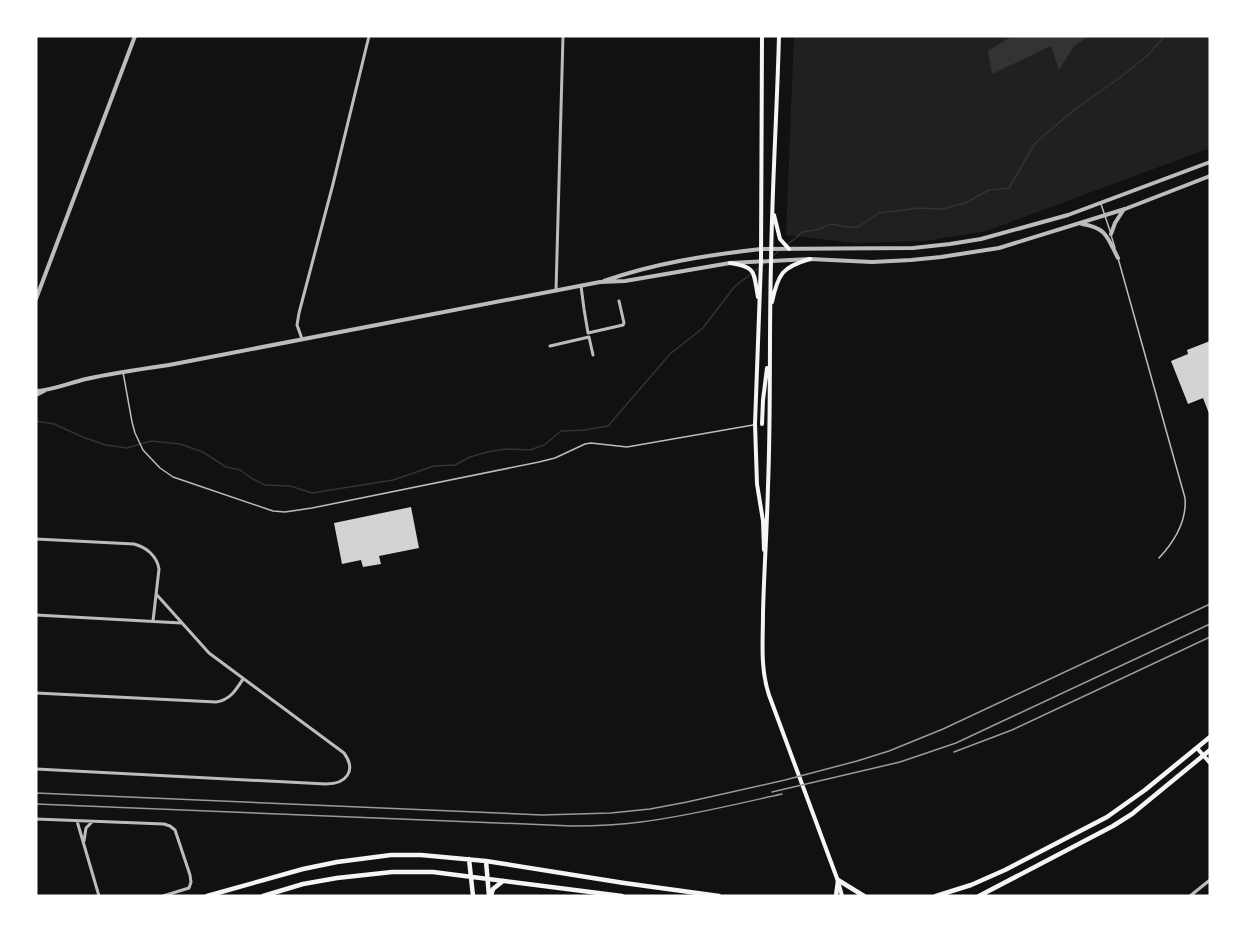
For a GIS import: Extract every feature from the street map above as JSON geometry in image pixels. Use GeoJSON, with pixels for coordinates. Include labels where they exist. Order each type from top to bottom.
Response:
{"type":"FeatureCollection","features":[{"type":"Feature","properties":{"kind":"main road"},"geometry":{"type":"LineString","coordinates":[[762,36],[761,261],[755,424],[757,484],[763,529],[764,578]]}},
{"type":"Feature","properties":{"kind":"main road"},"geometry":{"type":"LineString","coordinates":[[779,36],[772,209],[770,423],[762,655],[765,683],[842,896]]}},
{"type":"Feature","properties":{"kind":"main road"},"geometry":{"type":"LineString","coordinates":[[772,209],[780,239],[789,249]]}},
{"type":"Feature","properties":{"kind":"main road"},"geometry":{"type":"LineString","coordinates":[[770,312],[776,285],[781,275],[795,263],[810,259]]}},
{"type":"Feature","properties":{"kind":"main road"},"geometry":{"type":"LineString","coordinates":[[730,263],[743,265],[752,271],[759,300]]}},
{"type":"Feature","properties":{"kind":"main road"},"geometry":{"type":"LineString","coordinates":[[762,424],[769,355]]}},
{"type":"Feature","properties":{"kind":"main road"},"geometry":{"type":"LineString","coordinates":[[936,896],[971,885],[1005,870],[1107,817],[1126,805],[1210,737]]}},
{"type":"Feature","properties":{"kind":"main road"},"geometry":{"type":"LineString","coordinates":[[1197,748],[1210,763]]}},
{"type":"Feature","properties":{"kind":"main road"},"geometry":{"type":"LineString","coordinates":[[979,896],[1132,814],[1210,750]]}},
{"type":"Feature","properties":{"kind":"main road"},"geometry":{"type":"LineString","coordinates":[[207,896],[303,869],[371,857],[421,855],[486,861],[719,896]]}},
{"type":"Feature","properties":{"kind":"main road"},"geometry":{"type":"LineString","coordinates":[[470,859],[472,896]]}},
{"type":"Feature","properties":{"kind":"main road"},"geometry":{"type":"LineString","coordinates":[[486,861],[490,896]]}},
{"type":"Feature","properties":{"kind":"main road"},"geometry":{"type":"LineString","coordinates":[[262,896],[303,884],[392,872],[433,872],[471,876],[620,896],[624,883]]}},
{"type":"Feature","properties":{"kind":"main road"},"geometry":{"type":"LineString","coordinates":[[490,896],[503,881]]}},
{"type":"Feature","properties":{"kind":"main road"},"geometry":{"type":"LineString","coordinates":[[836,896],[838,881]]}},
{"type":"Feature","properties":{"kind":"main road"},"geometry":{"type":"LineString","coordinates":[[838,881],[864,896]]}},
{"type":"Feature","properties":{"kind":"street"},"geometry":{"type":"LineString","coordinates":[[36,299],[135,36]]}},
{"type":"Feature","properties":{"kind":"street"},"geometry":{"type":"LineString","coordinates":[[302,339],[297,325],[298,313],[333,184],[369,36]]}},
{"type":"Feature","properties":{"kind":"street"},"geometry":{"type":"LineString","coordinates":[[556,291],[563,36]]}},
{"type":"Feature","properties":{"kind":"street"},"geometry":{"type":"LineString","coordinates":[[36,393],[123,371],[169,365],[581,286],[692,258],[761,249],[913,248],[981,239],[1057,219],[1210,162]]}},
{"type":"Feature","properties":{"kind":"street"},"geometry":{"type":"LineString","coordinates":[[600,282],[625,281],[730,263],[810,259],[872,262],[941,258],[999,248],[1079,224],[1210,176]]}},
{"type":"Feature","properties":{"kind":"street"},"geometry":{"type":"LineString","coordinates":[[1111,234],[1118,217],[1125,208]]}},
{"type":"Feature","properties":{"kind":"street"},"geometry":{"type":"LineString","coordinates":[[1079,224],[1095,226],[1102,230],[1118,258]]}},
{"type":"Feature","properties":{"kind":"street"},"geometry":{"type":"LineString","coordinates":[[581,286],[593,355]]}},
{"type":"Feature","properties":{"kind":"street"},"geometry":{"type":"LineString","coordinates":[[550,346],[623,325],[620,301]]}},
{"type":"Feature","properties":{"kind":"street"},"geometry":{"type":"LineString","coordinates":[[36,539],[134,544],[142,547],[154,557],[158,564],[157,596],[153,621]]}},
{"type":"Feature","properties":{"kind":"street"},"geometry":{"type":"LineString","coordinates":[[36,769],[326,784],[335,784],[347,776],[350,769],[344,753],[209,653],[157,596]]}},
{"type":"Feature","properties":{"kind":"street"},"geometry":{"type":"LineString","coordinates":[[36,615],[182,623]]}},
{"type":"Feature","properties":{"kind":"street"},"geometry":{"type":"LineString","coordinates":[[36,693],[216,702],[228,699],[243,679]]}},
{"type":"Feature","properties":{"kind":"street"},"geometry":{"type":"LineString","coordinates":[[36,819],[170,826],[175,830],[191,882],[189,888],[163,896]]}},
{"type":"Feature","properties":{"kind":"street"},"geometry":{"type":"LineString","coordinates":[[77,821],[99,896]]}},
{"type":"Feature","properties":{"kind":"street"},"geometry":{"type":"LineString","coordinates":[[84,843],[86,828],[92,822]]}},
{"type":"Feature","properties":{"kind":"street"},"geometry":{"type":"LineString","coordinates":[[1190,896],[1210,880]]}},
{"type":"Feature","properties":{"kind":"lane"},"geometry":{"type":"LineString","coordinates":[[1101,203],[1185,498],[1185,515],[1181,525],[1172,543],[1159,558]]}},
{"type":"Feature","properties":{"kind":"lane"},"geometry":{"type":"LineString","coordinates":[[123,371],[132,423],[143,450],[154,463],[173,477],[263,508],[285,512],[546,460],[585,444],[597,443],[627,447],[770,423]]}},
{"type":"Feature","properties":{"kind":"shaded area"},"geometry":{"type":"Polygon","coordinates":[[[794,36],[1210,36],[1210,148],[986,231],[925,241],[856,243],[786,235],[794,36]]]}},
{"type":"Feature","properties":{"kind":"shaded area"},"geometry":{"type":"Polygon","coordinates":[[[1012,36],[1089,36],[1074,46],[1059,70],[1051,46],[992,74],[988,51],[1012,36]]]}},
{"type":"Feature","properties":{"kind":"building"},"geometry":{"type":"Polygon","coordinates":[[[1210,341],[1210,416],[1203,398],[1188,404],[1171,361],[1188,354],[1187,350],[1210,341]]]}},
{"type":"Feature","properties":{"kind":"building"},"geometry":{"type":"Polygon","coordinates":[[[411,507],[419,548],[379,556],[381,564],[363,567],[361,560],[342,564],[334,523],[411,507]]]}},
{"type":"Feature","properties":{"kind":"waterway"},"geometry":{"type":"LineString","coordinates":[[787,245],[803,232],[831,224],[858,227],[879,213],[918,208],[942,209],[965,203],[989,190],[1009,188],[1035,143],[1074,110],[1147,56],[1165,36]]}},
{"type":"Feature","properties":{"kind":"waterway"},"geometry":{"type":"LineString","coordinates":[[773,256],[781,249]]}},
{"type":"Feature","properties":{"kind":"waterway"},"geometry":{"type":"LineString","coordinates":[[755,271],[765,263]]}},
{"type":"Feature","properties":{"kind":"waterway"},"geometry":{"type":"LineString","coordinates":[[36,421],[54,424],[106,445],[127,448],[151,441],[180,444],[203,452],[226,467],[240,470],[265,485],[290,486],[312,493],[393,480],[434,466],[455,465],[487,452],[506,449],[530,450],[544,445],[561,431],[608,426],[670,354],[703,328],[735,286],[751,274]]}},
{"type":"Feature","properties":{"kind":"railway"},"geometry":{"type":"LineString","coordinates":[[36,793],[542,815],[611,813],[650,809],[785,780],[889,751],[943,729],[1210,604]]}},
{"type":"Feature","properties":{"kind":"railway"},"geometry":{"type":"LineString","coordinates":[[772,792],[900,762],[956,743],[1210,624]]}},
{"type":"Feature","properties":{"kind":"railway"},"geometry":{"type":"LineString","coordinates":[[954,752],[1012,730],[1210,637]]}},
{"type":"Feature","properties":{"kind":"railway"},"geometry":{"type":"LineString","coordinates":[[36,804],[581,826],[624,824],[659,819],[782,794]]}}]}
